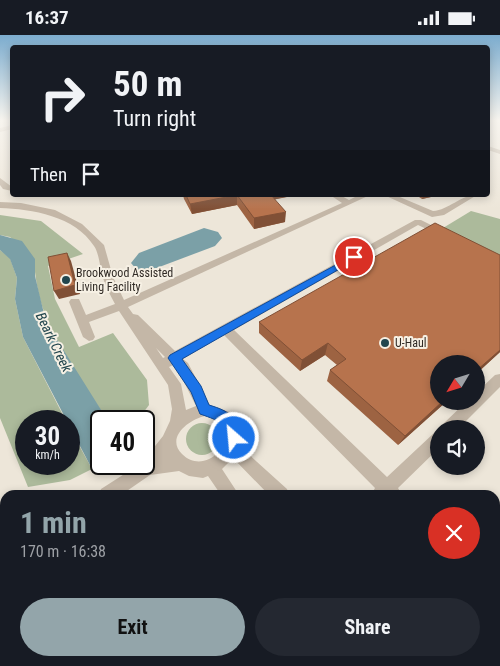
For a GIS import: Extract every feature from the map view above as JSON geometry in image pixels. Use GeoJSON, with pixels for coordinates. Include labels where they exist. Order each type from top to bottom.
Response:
{"type":"FeatureCollection","features":[{"type":"Feature","properties":{"kind":"street"},"geometry":{"type":"LineString","coordinates":[[0,180],[6,187],[10,188]]}},
{"type":"Feature","properties":{"kind":"street"},"geometry":{"type":"LineString","coordinates":[[338,197],[349,203]]}},
{"type":"Feature","properties":{"kind":"street"},"geometry":{"type":"LineString","coordinates":[[83,320],[121,306],[362,197]]}},
{"type":"Feature","properties":{"kind":"street"},"geometry":{"type":"LineString","coordinates":[[393,197],[432,214],[441,213],[469,197]]}},
{"type":"Feature","properties":{"kind":"street"},"geometry":{"type":"LineString","coordinates":[[0,205],[21,206],[52,212],[79,226],[99,245],[108,277],[121,306],[174,384],[178,394],[177,423]]}},
{"type":"Feature","properties":{"kind":"street"},"geometry":{"type":"LineString","coordinates":[[161,365],[418,222],[451,238]]}},
{"type":"Feature","properties":{"kind":"street"},"geometry":{"type":"LineString","coordinates":[[75,303],[89,337]]}},
{"type":"Feature","properties":{"kind":"street"},"geometry":{"type":"LineString","coordinates":[[121,306],[174,358],[196,389],[205,410]]}},
{"type":"Feature","properties":{"kind":"street"},"geometry":{"type":"LineString","coordinates":[[226,329],[385,490]]}},
{"type":"Feature","properties":{"kind":"street"},"geometry":{"type":"LineString","coordinates":[[457,420],[500,379]]}},
{"type":"Feature","properties":{"kind":"street"},"geometry":{"type":"LineString","coordinates":[[155,457],[170,437],[177,423],[186,415],[205,410],[222,415],[229,421],[233,429],[233,443],[228,455],[211,467],[195,468],[181,463],[155,467]]}},
{"type":"Feature","properties":{"kind":"street"},"geometry":{"type":"LineString","coordinates":[[170,437],[172,452],[181,463]]}},
{"type":"Feature","properties":{"kind":"street"},"geometry":{"type":"LineString","coordinates":[[233,443],[240,455],[276,490]]}},
{"type":"Feature","properties":{"kind":"street"},"geometry":{"type":"LineString","coordinates":[[389,490],[430,447]]}},
{"type":"Feature","properties":{"kind":"street"},"geometry":{"type":"LineString","coordinates":[[211,467],[227,490]]}},
{"type":"Feature","properties":{"kind":"street"},"geometry":{"type":"LineString","coordinates":[[114,490],[137,475]]}},
{"type":"Feature","properties":{"kind":"green space"},"geometry":{"type":"Polygon","coordinates":[[[471,211],[500,219],[500,256],[443,228],[471,211]]]}},
{"type":"Feature","properties":{"kind":"green space"},"geometry":{"type":"Polygon","coordinates":[[[0,215],[41,221],[83,254],[48,266],[55,299],[79,347],[113,333],[147,380],[149,405],[145,410],[101,410],[70,364],[50,326],[42,305],[34,259],[10,237],[0,235],[0,215]]]}},
{"type":"Feature","properties":{"kind":"green space"},"geometry":{"type":"Polygon","coordinates":[[[0,250],[10,258],[17,278],[15,299],[23,337],[60,410],[15,410],[15,455],[0,418],[0,250]]]}},
{"type":"Feature","properties":{"kind":"green space"},"geometry":{"type":"Polygon","coordinates":[[[202,423],[208,424],[213,428],[217,433],[217,445],[213,450],[208,454],[202,455],[196,454],[191,450],[187,445],[186,439],[187,433],[191,428],[196,424],[202,423]]]}},
{"type":"Feature","properties":{"kind":"green space"},"geometry":{"type":"Polygon","coordinates":[[[80,447],[90,465],[90,470],[80,475],[80,447]]]}},
{"type":"Feature","properties":{"kind":"green space"},"geometry":{"type":"Polygon","coordinates":[[[23,475],[80,475],[70,480],[28,487],[23,475]]]}},
{"type":"Feature","properties":{"kind":"water"},"geometry":{"type":"Polygon","coordinates":[[[204,228],[218,232],[222,238],[215,246],[146,272],[137,270],[131,263],[139,253],[204,228]]]}},
{"type":"Feature","properties":{"kind":"water","name":"Beark Creek"},"geometry":{"type":"Polygon","coordinates":[[[0,235],[22,241],[35,259],[35,276],[46,322],[101,410],[90,410],[90,465],[80,446],[80,410],[61,410],[23,337],[15,299],[17,278],[10,259],[0,250],[0,235]]]}},
{"type":"Feature","properties":{"kind":"building"},"geometry":{"type":"Polygon","coordinates":[[[187,197],[227,197],[190,204],[187,197]]]}},
{"type":"Feature","properties":{"kind":"building"},"geometry":{"type":"Polygon","coordinates":[[[238,197],[273,197],[286,212],[254,218],[238,197]]]}},
{"type":"Feature","properties":{"kind":"building","name":"U-Haul"},"geometry":{"type":"Polygon","coordinates":[[[435,223],[500,255],[500,350],[485,363],[485,355],[430,355],[430,410],[433,410],[405,436],[330,370],[346,359],[328,343],[302,360],[259,322],[435,223]]]}},
{"type":"Feature","properties":{"kind":"building","name":"Brookwood Assisted Living Facility"},"geometry":{"type":"Polygon","coordinates":[[[67,253],[75,285],[54,291],[48,257],[67,253]]]}},
{"type":"Feature","properties":{"kind":"place","name":"Brookwood Assisted Living Facility"},"geometry":{"type":"Point","coordinates":[66,280]}},
{"type":"Feature","properties":{"kind":"place","name":"U-Haul"},"geometry":{"type":"Point","coordinates":[385,343]}},
{"type":"Feature","properties":{"kind":"route"},"geometry":{"type":"LineString","coordinates":[[234,438],[233,429],[229,421],[214,411],[205,410],[196,389],[183,367],[174,358],[354,257]]}}]}
